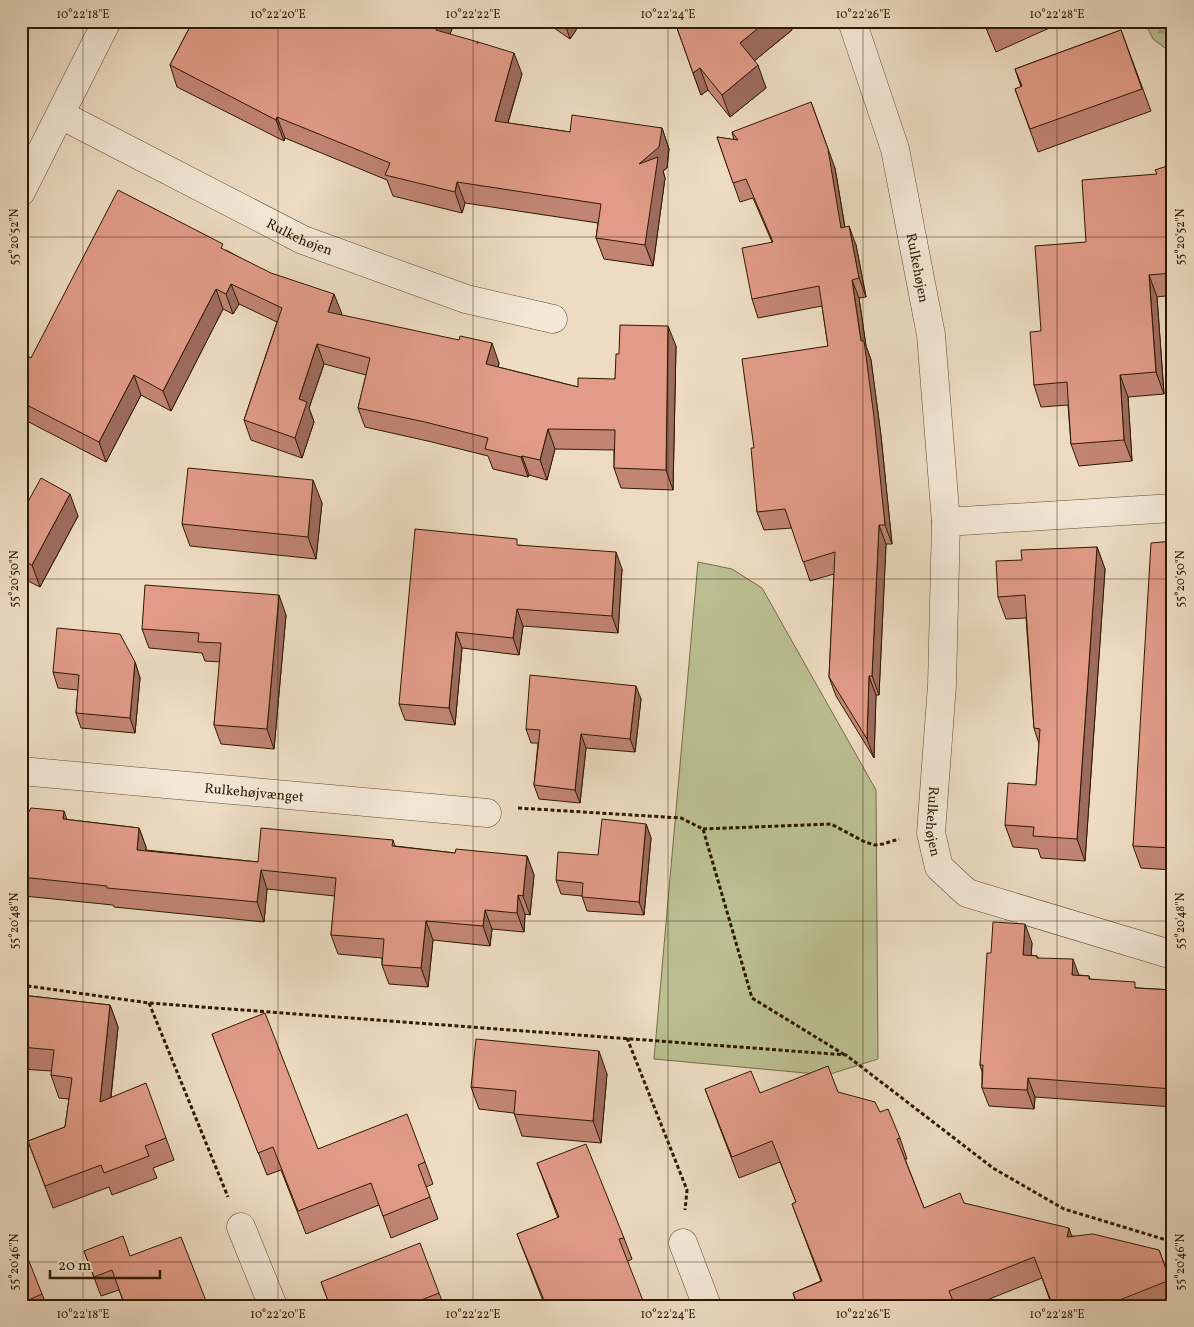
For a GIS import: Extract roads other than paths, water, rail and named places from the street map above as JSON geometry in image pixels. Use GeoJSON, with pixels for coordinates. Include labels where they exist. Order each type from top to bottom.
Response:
{"type":"FeatureCollection","features":[{"type":"Feature","properties":{"kind":"street"},"geometry":{"type":"LineString","coordinates":[[21,192],[107,21]]}},
{"type":"Feature","properties":{"kind":"street","name":"Rulkehøjen"},"geometry":{"type":"LineString","coordinates":[[852,21],[894,149],[931,334],[946,522],[942,685],[931,833],[939,868],[967,893],[1173,955]]}},
{"type":"Feature","properties":{"kind":"street","name":"Rulkehøjen"},"geometry":{"type":"LineString","coordinates":[[61,115],[303,240],[466,300],[553,319]]}},
{"type":"Feature","properties":{"kind":"street"},"geometry":{"type":"LineString","coordinates":[[946,522],[1173,508]]}},
{"type":"Feature","properties":{"kind":"street","name":"Rulkehøjvænget"},"geometry":{"type":"LineString","coordinates":[[21,771],[487,813]]}},
{"type":"Feature","properties":{"kind":"street"},"geometry":{"type":"LineString","coordinates":[[240,1228],[274,1306]]}},
{"type":"Feature","properties":{"kind":"street"},"geometry":{"type":"LineString","coordinates":[[684,1244],[707,1306]]}}]}
